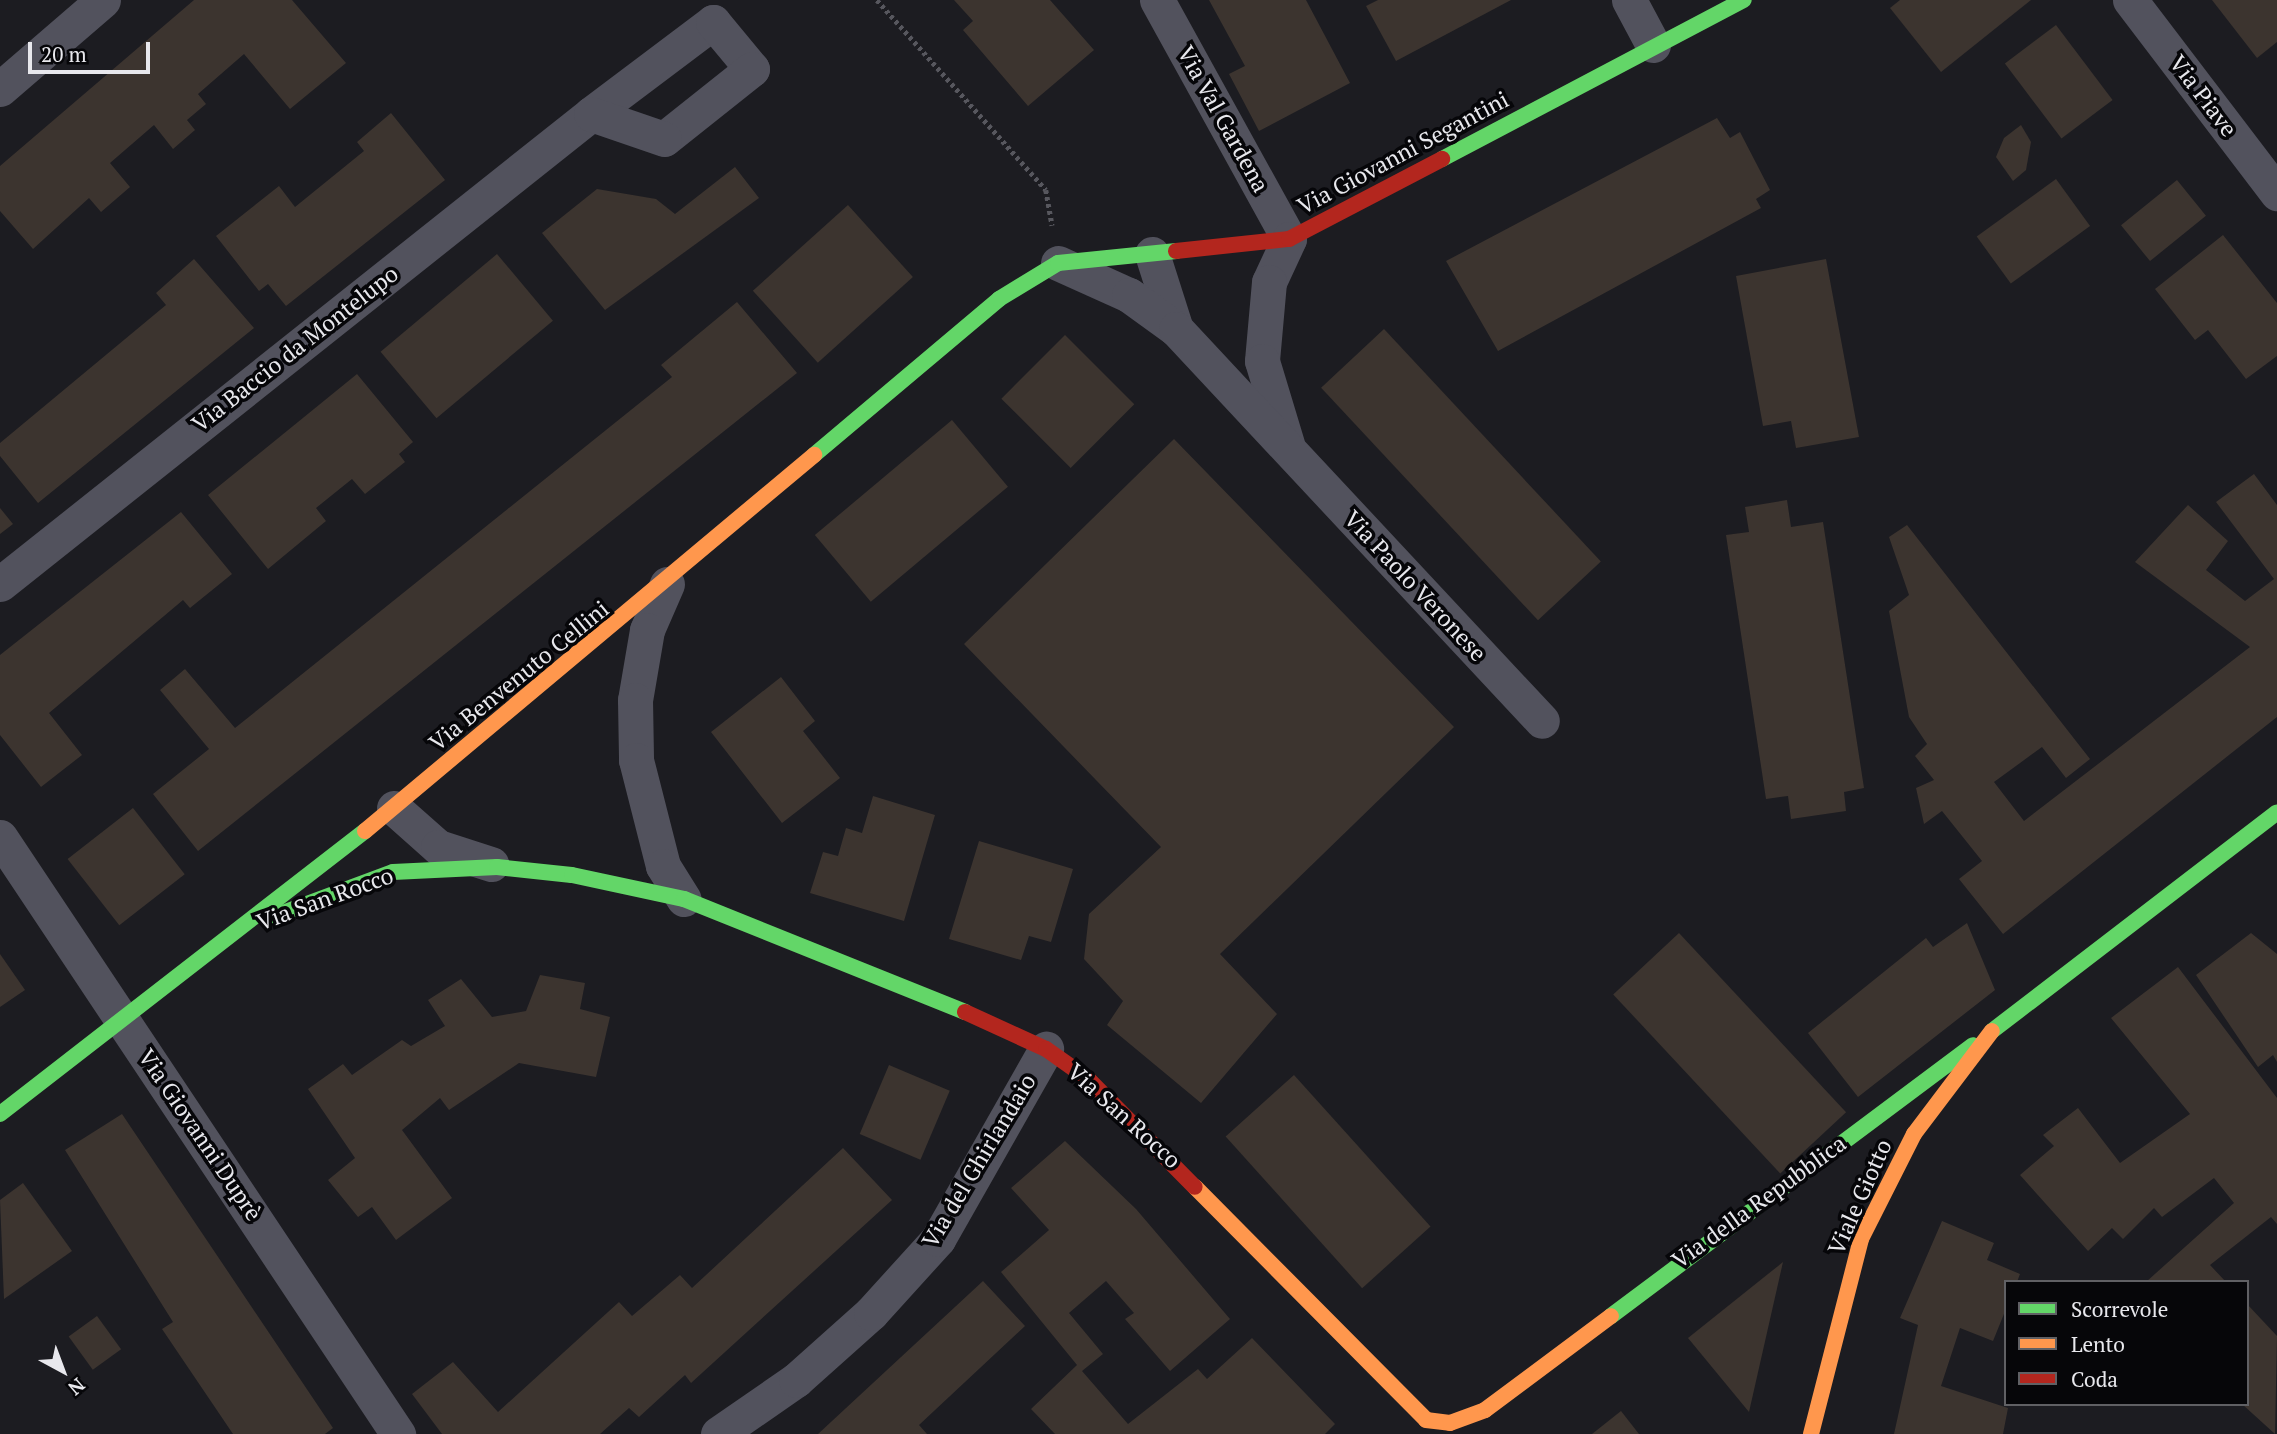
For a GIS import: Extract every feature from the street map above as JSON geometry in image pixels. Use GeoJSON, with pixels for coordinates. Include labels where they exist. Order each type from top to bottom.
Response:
{"type":"FeatureCollection","features":[{"type":"Feature","properties":{"kind":"street"},"geometry":{"type":"LineString","coordinates":[[0,89],[103,0]]}},
{"type":"Feature","properties":{"kind":"street","name":"Via Val Gardena"},"geometry":{"type":"LineString","coordinates":[[1157,0],[1289,239]]}},
{"type":"Feature","properties":{"kind":"street"},"geometry":{"type":"LineString","coordinates":[[1629,0],[1653,45]]}},
{"type":"Feature","properties":{"kind":"street","name":"Via Giovanni Segantini"},"geometry":{"type":"LineString","coordinates":[[1058,263],[1289,239],[1653,45],[1744,0]]}},
{"type":"Feature","properties":{"kind":"street","name":"Via Piave"},"geometry":{"type":"LineString","coordinates":[[2130,0],[2277,193]]}},
{"type":"Feature","properties":{"kind":"street","name":"Via Baccio da Montelupo"},"geometry":{"type":"LineString","coordinates":[[0,584],[591,114]]}},
{"type":"Feature","properties":{"kind":"street","name":"Via Paolo Veronese"},"geometry":{"type":"LineString","coordinates":[[1289,239],[1269,282],[1262,361],[1289,450]]}},
{"type":"Feature","properties":{"kind":"street","name":"Via Paolo Veronese"},"geometry":{"type":"LineString","coordinates":[[1152,254],[1176,329]]}},
{"type":"Feature","properties":{"kind":"street","name":"Via Paolo Veronese"},"geometry":{"type":"LineString","coordinates":[[1058,263],[1129,295],[1176,329],[1542,721]]}},
{"type":"Feature","properties":{"kind":"street","name":"Via Benvenuto Cellini"},"geometry":{"type":"LineString","coordinates":[[0,1114],[394,808],[667,584],[999,299],[1058,263]]}},
{"type":"Feature","properties":{"kind":"street"},"geometry":{"type":"LineString","coordinates":[[667,584],[648,630],[639,677],[636,760],[663,866],[684,899]]}},
{"type":"Feature","properties":{"kind":"street","name":"Via San Rocco"},"geometry":{"type":"LineString","coordinates":[[394,808],[438,847],[497,867],[684,899],[1046,1049],[1153,1137],[1426,1420],[1445,1428]]}},
{"type":"Feature","properties":{"kind":"street","name":"Via della Repubblica"},"geometry":{"type":"LineString","coordinates":[[1445,1428],[1485,1410],[1982,1039],[2277,812]]}},
{"type":"Feature","properties":{"kind":"street","name":"Via Giovanni Duprè"},"geometry":{"type":"LineString","coordinates":[[0,837],[398,1434]]}},
{"type":"Feature","properties":{"kind":"street","name":"Via San Rocco"},"geometry":{"type":"LineString","coordinates":[[238,930],[393,872],[497,867]]}},
{"type":"Feature","properties":{"kind":"street","name":"Viale Giotto"},"geometry":{"type":"LineString","coordinates":[[1811,1434],[1861,1239],[1913,1134],[1982,1039]]}},
{"type":"Feature","properties":{"kind":"street","name":"Via del Ghirlandaio"},"geometry":{"type":"LineString","coordinates":[[718,1434],[805,1372],[938,1239],[1046,1049]]}},
{"type":"Feature","properties":{"kind":"path"},"geometry":{"type":"LineString","coordinates":[[877,0],[1046,190],[1058,263]]}},
{"type":"Feature","properties":{"kind":"building"},"geometry":{"type":"Polygon","coordinates":[[[194,0],[292,0],[346,63],[290,109],[244,54],[198,94],[206,104],[187,120],[195,130],[173,149],[154,125],[110,163],[130,187],[101,212],[89,198],[33,249],[0,211],[0,166],[194,0]]]}},
{"type":"Feature","properties":{"kind":"building"},"geometry":{"type":"Polygon","coordinates":[[[954,0],[1050,0],[1094,50],[1028,106],[963,30],[973,21],[954,0]]]}},
{"type":"Feature","properties":{"kind":"building"},"geometry":{"type":"Polygon","coordinates":[[[1209,0],[1306,0],[1350,83],[1259,131],[1229,74],[1245,66],[1209,0]]]}},
{"type":"Feature","properties":{"kind":"building"},"geometry":{"type":"Polygon","coordinates":[[[1378,0],[1511,0],[1396,61],[1366,6],[1378,0]]]}},
{"type":"Feature","properties":{"kind":"building"},"geometry":{"type":"Polygon","coordinates":[[[1900,0],[2031,0],[1941,72],[1890,8],[1900,0]]]}},
{"type":"Feature","properties":{"kind":"building"},"geometry":{"type":"Polygon","coordinates":[[[2212,0],[2277,0],[2277,42],[2257,58],[2212,0]]]}},
{"type":"Feature","properties":{"kind":"building"},"geometry":{"type":"Polygon","coordinates":[[[2056,25],[2113,100],[2061,139],[2005,64],[2056,25]]]}},
{"type":"Feature","properties":{"kind":"building"},"geometry":{"type":"Polygon","coordinates":[[[391,113],[445,180],[286,306],[268,284],[259,291],[216,236],[279,186],[295,207],[364,151],[357,142],[391,113]]]}},
{"type":"Feature","properties":{"kind":"building"},"geometry":{"type":"Polygon","coordinates":[[[1717,118],[1730,138],[1740,132],[1770,190],[1756,199],[1761,208],[1498,351],[1446,261],[1717,118]]]}},
{"type":"Feature","properties":{"kind":"building"},"geometry":{"type":"Polygon","coordinates":[[[2021,125],[2031,142],[2026,170],[2013,181],[1996,157],[2004,138],[2021,125]]]}},
{"type":"Feature","properties":{"kind":"building"},"geometry":{"type":"Polygon","coordinates":[[[735,167],[759,198],[605,310],[542,233],[597,189],[656,199],[675,214],[735,167]]]}},
{"type":"Feature","properties":{"kind":"building"},"geometry":{"type":"Polygon","coordinates":[[[2056,179],[2090,226],[2011,284],[1977,237],[2056,179]]]}},
{"type":"Feature","properties":{"kind":"building"},"geometry":{"type":"Polygon","coordinates":[[[2177,180],[2206,216],[2150,261],[2121,225],[2177,180]]]}},
{"type":"Feature","properties":{"kind":"building"},"geometry":{"type":"Polygon","coordinates":[[[848,205],[913,277],[818,363],[753,291],[848,205]]]}},
{"type":"Feature","properties":{"kind":"building"},"geometry":{"type":"Polygon","coordinates":[[[2223,235],[2277,303],[2277,356],[2246,379],[2208,330],[2195,340],[2155,289],[2223,235]]]}},
{"type":"Feature","properties":{"kind":"building"},"geometry":{"type":"Polygon","coordinates":[[[497,254],[553,321],[436,418],[381,352],[497,254]]]}},
{"type":"Feature","properties":{"kind":"building"},"geometry":{"type":"Polygon","coordinates":[[[194,259],[254,328],[38,503],[0,456],[0,443],[166,305],[156,293],[194,259]]]}},
{"type":"Feature","properties":{"kind":"building"},"geometry":{"type":"Polygon","coordinates":[[[1826,259],[1859,437],[1796,448],[1791,421],[1763,426],[1736,276],[1826,259]]]}},
{"type":"Feature","properties":{"kind":"building"},"geometry":{"type":"Polygon","coordinates":[[[737,302],[797,373],[198,851],[153,794],[209,749],[160,690],[185,669],[235,728],[672,377],[661,365],[737,302]]]}},
{"type":"Feature","properties":{"kind":"building"},"geometry":{"type":"Polygon","coordinates":[[[1384,329],[1601,562],[1538,620],[1321,388],[1384,329]]]}},
{"type":"Feature","properties":{"kind":"building"},"geometry":{"type":"Polygon","coordinates":[[[1065,335],[1134,404],[1071,468],[1001,399],[1065,335]]]}},
{"type":"Feature","properties":{"kind":"building"},"geometry":{"type":"Polygon","coordinates":[[[357,374],[413,442],[399,454],[405,462],[365,494],[352,479],[316,508],[326,521],[268,569],[208,495],[357,374]]]}},
{"type":"Feature","properties":{"kind":"building"},"geometry":{"type":"Polygon","coordinates":[[[952,420],[1008,487],[871,602],[815,535],[952,420]]]}},
{"type":"Feature","properties":{"kind":"building"},"geometry":{"type":"Polygon","coordinates":[[[1174,439],[1454,727],[1220,954],[1277,1014],[1201,1103],[1107,1025],[1123,1001],[1084,959],[1089,914],[1161,847],[964,644],[1174,439]]]}},
{"type":"Feature","properties":{"kind":"building"},"geometry":{"type":"Polygon","coordinates":[[[2254,474],[2277,505],[2277,717],[2003,934],[1959,879],[1982,861],[1942,811],[1924,824],[1916,788],[1934,780],[1915,756],[1927,744],[1909,717],[1889,611],[1909,595],[1889,537],[1907,525],[2090,759],[2066,778],[2042,747],[1994,782],[2024,821],[2250,647],[2135,562],[2188,505],[2228,541],[2206,570],[2245,601],[2274,579],[2216,502],[2254,474]]]}},
{"type":"Feature","properties":{"kind":"building"},"geometry":{"type":"Polygon","coordinates":[[[1787,500],[1791,527],[1823,522],[1864,788],[1844,792],[1846,811],[1791,819],[1788,796],[1766,799],[1726,535],[1749,532],[1745,507],[1787,500]]]}},
{"type":"Feature","properties":{"kind":"building"},"geometry":{"type":"Polygon","coordinates":[[[0,508],[13,524],[0,534],[0,508]]]}},
{"type":"Feature","properties":{"kind":"building"},"geometry":{"type":"Polygon","coordinates":[[[181,512],[232,574],[190,608],[183,600],[49,713],[82,755],[41,787],[0,735],[0,655],[181,512]]]}},
{"type":"Feature","properties":{"kind":"building"},"geometry":{"type":"Polygon","coordinates":[[[781,677],[815,721],[803,731],[840,778],[782,823],[711,732],[781,677]]]}},
{"type":"Feature","properties":{"kind":"building"},"geometry":{"type":"Polygon","coordinates":[[[873,796],[935,815],[904,921],[810,893],[823,852],[838,856],[846,828],[862,833],[873,796]]]}},
{"type":"Feature","properties":{"kind":"building"},"geometry":{"type":"Polygon","coordinates":[[[133,808],[185,874],[119,925],[68,859],[133,808]]]}},
{"type":"Feature","properties":{"kind":"building"},"geometry":{"type":"Polygon","coordinates":[[[979,841],[1073,869],[1051,942],[1029,936],[1021,960],[949,939],[979,841]]]}},
{"type":"Feature","properties":{"kind":"building"},"geometry":{"type":"Polygon","coordinates":[[[1967,923],[1995,990],[1858,1097],[1808,1033],[1926,938],[1933,947],[1967,923]]]}},
{"type":"Feature","properties":{"kind":"building"},"geometry":{"type":"Polygon","coordinates":[[[1679,933],[1846,1112],[1780,1174],[1613,994],[1679,933]]]}},
{"type":"Feature","properties":{"kind":"building"},"geometry":{"type":"Polygon","coordinates":[[[2251,933],[2277,954],[2277,1062],[2273,1055],[2258,1067],[2196,975],[2251,933]]]}},
{"type":"Feature","properties":{"kind":"building"},"geometry":{"type":"Polygon","coordinates":[[[0,954],[25,990],[0,1007],[0,954]]]}},
{"type":"Feature","properties":{"kind":"building"},"geometry":{"type":"Polygon","coordinates":[[[2178,967],[2277,1098],[2277,1224],[2271,1217],[2210,1265],[2224,1280],[2148,1280],[2234,1203],[2214,1178],[2162,1217],[2154,1208],[2123,1239],[2112,1228],[2088,1251],[2020,1175],[2054,1146],[2043,1135],[2078,1108],[2120,1163],[2190,1114],[2111,1018],[2178,967]]]}},
{"type":"Feature","properties":{"kind":"building"},"geometry":{"type":"Polygon","coordinates":[[[540,975],[585,983],[580,1009],[610,1017],[596,1077],[519,1063],[449,1110],[440,1098],[402,1130],[452,1198],[396,1240],[372,1207],[358,1217],[328,1180],[355,1158],[308,1089],[343,1064],[352,1075],[402,1040],[411,1046],[445,1026],[428,1000],[461,979],[492,1017],[526,1011],[540,975]]]}},
{"type":"Feature","properties":{"kind":"building"},"geometry":{"type":"Polygon","coordinates":[[[889,1065],[950,1091],[920,1160],[860,1134],[889,1065]]]}},
{"type":"Feature","properties":{"kind":"building"},"geometry":{"type":"Polygon","coordinates":[[[1294,1075],[1431,1227],[1362,1288],[1226,1137],[1294,1075]]]}},
{"type":"Feature","properties":{"kind":"building"},"geometry":{"type":"Polygon","coordinates":[[[122,1114],[333,1428],[325,1434],[233,1434],[162,1329],[173,1322],[65,1150],[122,1114]]]}},
{"type":"Feature","properties":{"kind":"building"},"geometry":{"type":"Polygon","coordinates":[[[1065,1141],[1136,1209],[1230,1319],[1170,1371],[1125,1319],[1134,1313],[1106,1281],[1069,1313],[1103,1354],[1082,1371],[1128,1424],[1198,1369],[1207,1379],[1252,1338],[1335,1424],[1325,1434],[1055,1434],[1031,1409],[1077,1365],[1001,1272],[1049,1230],[1011,1188],[1065,1141]]]}},
{"type":"Feature","properties":{"kind":"building"},"geometry":{"type":"Polygon","coordinates":[[[843,1148],[892,1200],[691,1383],[685,1375],[639,1417],[629,1408],[600,1434],[442,1434],[412,1394],[453,1362],[498,1412],[619,1302],[632,1316],[680,1275],[692,1288],[843,1148]]]}},
{"type":"Feature","properties":{"kind":"building"},"geometry":{"type":"Polygon","coordinates":[[[23,1183],[72,1251],[4,1299],[0,1200],[23,1183]]]}},
{"type":"Feature","properties":{"kind":"building"},"geometry":{"type":"Polygon","coordinates":[[[1942,1221],[1994,1243],[1987,1260],[2020,1274],[2018,1280],[2004,1280],[2004,1314],[1993,1341],[1960,1328],[1941,1386],[2008,1408],[2003,1434],[1894,1434],[1918,1325],[1900,1318],[1942,1221]]]}},
{"type":"Feature","properties":{"kind":"building"},"geometry":{"type":"Polygon","coordinates":[[[1783,1262],[1749,1412],[1688,1338],[1783,1262]]]}},
{"type":"Feature","properties":{"kind":"building"},"geometry":{"type":"Polygon","coordinates":[[[983,1281],[1025,1326],[919,1425],[927,1434],[818,1434],[983,1281]]]}},
{"type":"Feature","properties":{"kind":"building"},"geometry":{"type":"Polygon","coordinates":[[[2249,1306],[2277,1336],[2275,1434],[2244,1406],[2249,1406],[2249,1306]]]}},
{"type":"Feature","properties":{"kind":"building"},"geometry":{"type":"Polygon","coordinates":[[[97,1316],[121,1349],[93,1370],[69,1337],[97,1316]]]}},
{"type":"Feature","properties":{"kind":"building"},"geometry":{"type":"Polygon","coordinates":[[[1621,1411],[1639,1434],[1592,1434],[1621,1411]]]}},
{"type":"Feature","properties":{"kind":"traffic: fast"},"geometry":{"type":"LineString","coordinates":[[1442,159],[1744,0]]}},
{"type":"Feature","properties":{"kind":"traffic: fast"},"geometry":{"type":"LineString","coordinates":[[814,455],[999,299],[1058,263],[1176,251]]}},
{"type":"Feature","properties":{"kind":"traffic: fast"},"geometry":{"type":"LineString","coordinates":[[1992,1031],[2277,812]]}},
{"type":"Feature","properties":{"kind":"traffic: fast"},"geometry":{"type":"LineString","coordinates":[[0,1114],[365,831]]}},
{"type":"Feature","properties":{"kind":"traffic: fast"},"geometry":{"type":"LineString","coordinates":[[272,917],[393,872],[497,867],[572,875],[684,899],[965,1012]]}},
{"type":"Feature","properties":{"kind":"traffic: fast"},"geometry":{"type":"LineString","coordinates":[[1611,1316],[1973,1045]]}},
{"type":"Feature","properties":{"kind":"traffic: slow"},"geometry":{"type":"LineString","coordinates":[[365,831],[814,455]]}},
{"type":"Feature","properties":{"kind":"traffic: slow"},"geometry":{"type":"LineString","coordinates":[[1811,1434],[1861,1239],[1914,1134],[1992,1031]]}},
{"type":"Feature","properties":{"kind":"traffic: slow"},"geometry":{"type":"LineString","coordinates":[[1195,1187],[1426,1420],[1450,1423],[1485,1410],[1611,1316]]}},
{"type":"Feature","properties":{"kind":"traffic: jam"},"geometry":{"type":"LineString","coordinates":[[1176,251],[1289,239],[1442,159]]}},
{"type":"Feature","properties":{"kind":"traffic: jam"},"geometry":{"type":"LineString","coordinates":[[965,1012],[1046,1049],[1087,1078],[1195,1187]]}}]}
